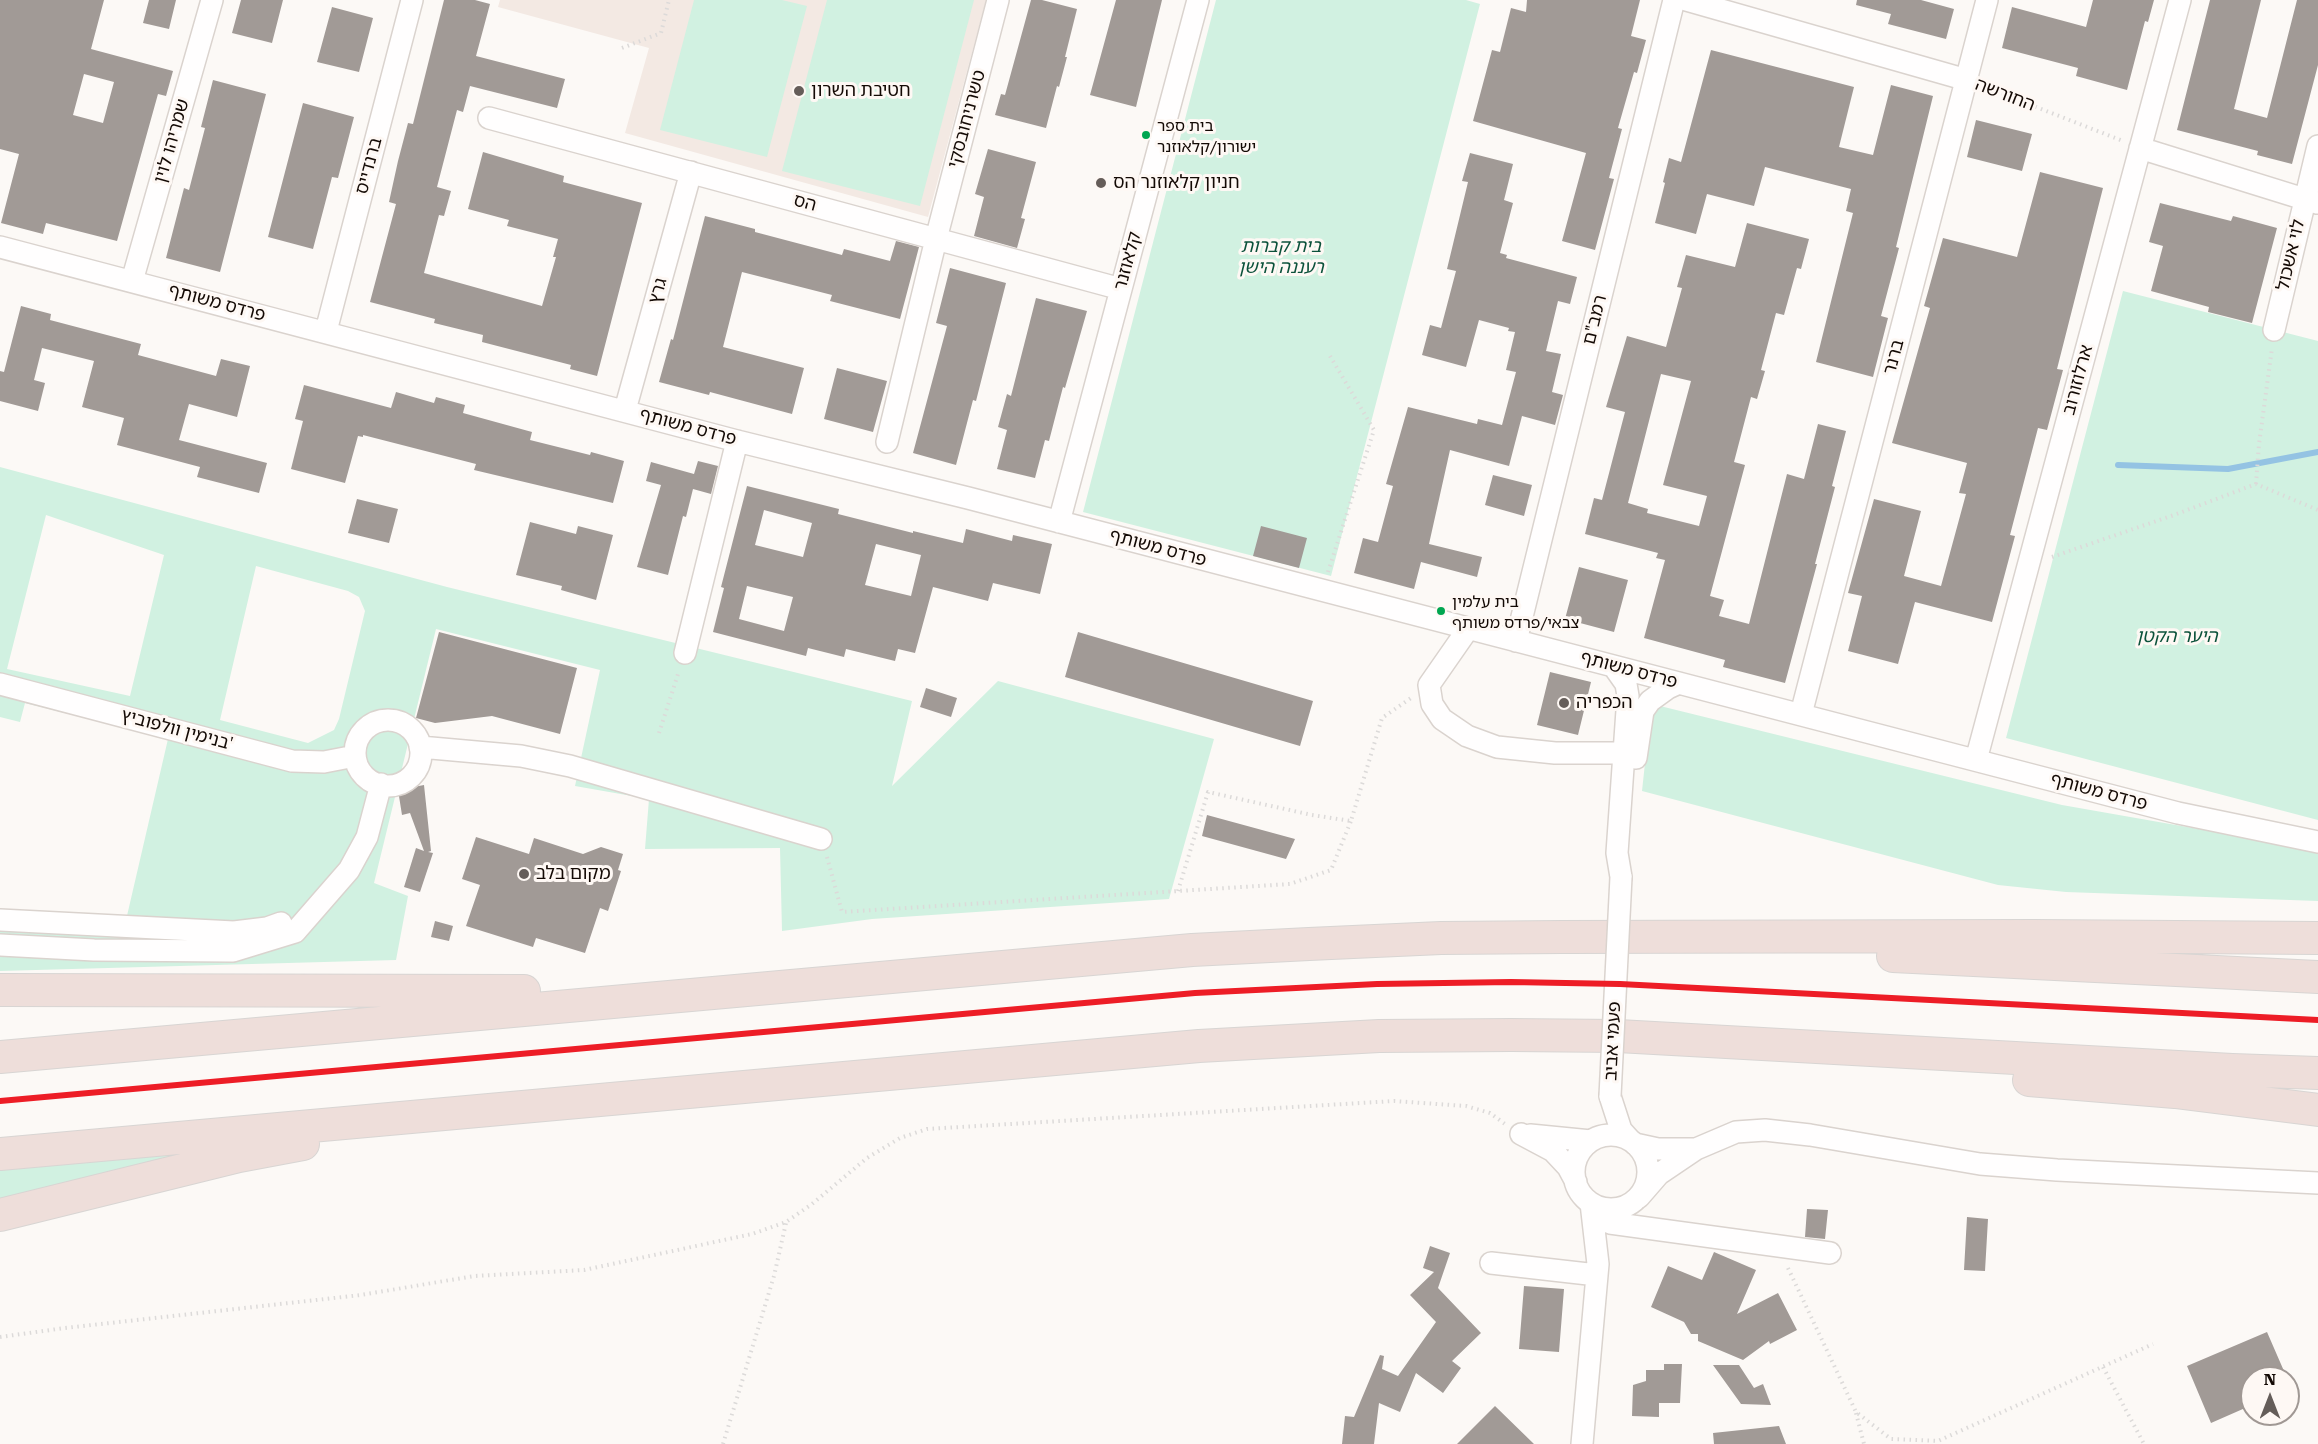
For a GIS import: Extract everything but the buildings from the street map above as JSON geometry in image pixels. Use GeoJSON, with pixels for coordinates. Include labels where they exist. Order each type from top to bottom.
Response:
{"type":"FeatureCollection","features":[{"type":"Feature","properties":{"kind":"highway"},"geometry":{"type":"LineString","coordinates":[[0,1058],[1192,950],[1441,938],[2046,936],[2318,938]]}},
{"type":"Feature","properties":{"kind":"highway"},"geometry":{"type":"LineString","coordinates":[[1562,937],[2318,977]]}},
{"type":"Feature","properties":{"kind":"highway"},"geometry":{"type":"LineString","coordinates":[[0,990],[721,992]]}},
{"type":"Feature","properties":{"kind":"highway"},"geometry":{"type":"LineString","coordinates":[[1511,1035],[2175,1092],[2318,1110]]}},
{"type":"Feature","properties":{"kind":"highway"},"geometry":{"type":"LineString","coordinates":[[0,1154],[1211,1045],[1379,1036],[1618,1036],[2318,1073]]}},
{"type":"Feature","properties":{"kind":"highway"},"geometry":{"type":"LineString","coordinates":[[0,1215],[216,1161],[314,1142],[403,1129],[877,1074]]}},
{"type":"Feature","properties":{"kind":"street","name":"שמריהו לוין"},"geometry":{"type":"LineString","coordinates":[[132,281],[212,0]]}},
{"type":"Feature","properties":{"kind":"street","name":"ברנדייס"},"geometry":{"type":"LineString","coordinates":[[326,331],[412,0]]}},
{"type":"Feature","properties":{"kind":"street","name":"טשרניחובסקי"},"geometry":{"type":"LineString","coordinates":[[887,442],[936,239],[998,0]]}},
{"type":"Feature","properties":{"kind":"street","name":"קלאוזנר"},"geometry":{"type":"LineString","coordinates":[[1059,522],[1198,0]]}},
{"type":"Feature","properties":{"kind":"street","name":"רמב\"ם"},"geometry":{"type":"LineString","coordinates":[[1516,641],[1674,0]]}},
{"type":"Feature","properties":{"kind":"street","name":"החורשה"},"geometry":{"type":"LineString","coordinates":[[1686,0],[1967,80]]}},
{"type":"Feature","properties":{"kind":"street","name":"ברנר"},"geometry":{"type":"LineString","coordinates":[[1801,714],[1988,0]]}},
{"type":"Feature","properties":{"kind":"street","name":"ארלוזורוב"},"geometry":{"type":"LineString","coordinates":[[1976,760],[2180,0]]}},
{"type":"Feature","properties":{"kind":"street","name":"הס"},"geometry":{"type":"LineString","coordinates":[[489,118],[1121,289]]}},
{"type":"Feature","properties":{"kind":"street","name":"לוי אשכול"},"geometry":{"type":"LineString","coordinates":[[2274,330],[2311,202],[2318,146]]}},
{"type":"Feature","properties":{"kind":"street"},"geometry":{"type":"LineString","coordinates":[[2140,148],[2311,202]]}},
{"type":"Feature","properties":{"kind":"street","name":"גרץ"},"geometry":{"type":"LineString","coordinates":[[625,410],[691,172]]}},
{"type":"Feature","properties":{"kind":"street","name":"פרדס משותף"},"geometry":{"type":"LineString","coordinates":[[0,247],[326,331],[736,441],[1059,522],[2178,813],[2318,842]]}},
{"type":"Feature","properties":{"kind":"street"},"geometry":{"type":"LineString","coordinates":[[685,653],[736,441]]}},
{"type":"Feature","properties":{"kind":"street"},"geometry":{"type":"LineString","coordinates":[[1468,629],[1429,685],[1432,704],[1442,719],[1467,736],[1497,747],[1555,753],[1624,753]]}},
{"type":"Feature","properties":{"kind":"street","name":"פעמי אביב"},"geometry":{"type":"LineString","coordinates":[[1614,667],[1626,684],[1628,696],[1617,853],[1621,877]]}},
{"type":"Feature","properties":{"kind":"street","name":"פעמי אביב"},"geometry":{"type":"LineString","coordinates":[[1593,1140],[1610,1096],[1621,877],[1627,854],[1643,711],[1650,701],[1679,683]]}},
{"type":"Feature","properties":{"kind":"street","name":"בנימין וולפוביץ'"},"geometry":{"type":"LineString","coordinates":[[0,684],[292,761],[324,762],[355,756]]}},
{"type":"Feature","properties":{"kind":"street"},"geometry":{"type":"LineString","coordinates":[[387,720],[408,727],[416,735],[420,747],[421,757],[417,768],[400,784],[381,784],[368,779],[361,771],[355,756],[361,734],[377,722],[387,720]]}},
{"type":"Feature","properties":{"kind":"street"},"geometry":{"type":"LineString","coordinates":[[420,747],[521,756],[570,766],[821,839]]}},
{"type":"Feature","properties":{"kind":"street"},"geometry":{"type":"LineString","coordinates":[[0,945],[94,950],[233,951],[296,932],[349,870],[367,837],[381,784]]}},
{"type":"Feature","properties":{"kind":"street"},"geometry":{"type":"LineString","coordinates":[[0,920],[234,932],[267,928],[302,916],[323,901]]}},
{"type":"Feature","properties":{"kind":"street","name":"פעמי אביב"},"geometry":{"type":"LineString","coordinates":[[1610,1096],[1621,1130],[1633,1142]]}},
{"type":"Feature","properties":{"kind":"street"},"geometry":{"type":"LineString","coordinates":[[1597,1270],[1610,1223],[1659,1174],[1696,1149],[1736,1132],[1765,1130],[1810,1135],[1980,1164],[2318,1183]]}},
{"type":"Feature","properties":{"kind":"street"},"geometry":{"type":"LineString","coordinates":[[1521,1134],[1593,1140],[1612,1135],[1658,1149],[1696,1149]]}},
{"type":"Feature","properties":{"kind":"street"},"geometry":{"type":"LineString","coordinates":[[1521,1134],[1553,1151],[1568,1167],[1584,1197],[1591,1203],[1606,1209],[1632,1202],[1647,1181],[1648,1172],[1644,1154],[1633,1142]]}},
{"type":"Feature","properties":{"kind":"street"},"geometry":{"type":"LineString","coordinates":[[1576,1182],[1575,1164],[1578,1155],[1593,1140]]}},
{"type":"Feature","properties":{"kind":"street"},"geometry":{"type":"LineString","coordinates":[[1582,1444],[1597,1270],[1591,1203]]}},
{"type":"Feature","properties":{"kind":"street"},"geometry":{"type":"LineString","coordinates":[[1610,1223],[1830,1253]]}},
{"type":"Feature","properties":{"kind":"street"},"geometry":{"type":"LineString","coordinates":[[1491,1263],[1597,1270]]}},
{"type":"Feature","properties":{"kind":"path"},"geometry":{"type":"LineString","coordinates":[[622,48],[661,33],[669,0]]}},
{"type":"Feature","properties":{"kind":"path","name":"החורשה"},"geometry":{"type":"LineString","coordinates":[[1967,80],[2140,148]]}},
{"type":"Feature","properties":{"kind":"path"},"geometry":{"type":"LineString","coordinates":[[2256,484],[2274,330]]}},
{"type":"Feature","properties":{"kind":"path"},"geometry":{"type":"LineString","coordinates":[[1322,590],[1374,430],[1330,356]]}},
{"type":"Feature","properties":{"kind":"path"},"geometry":{"type":"LineString","coordinates":[[2029,564],[2174,516],[2256,484],[2318,510]]}},
{"type":"Feature","properties":{"kind":"path"},"geometry":{"type":"LineString","coordinates":[[659,733],[685,653]]}},
{"type":"Feature","properties":{"kind":"path"},"geometry":{"type":"LineString","coordinates":[[821,839],[842,912],[1290,884],[1331,870],[1351,821],[1382,718],[1429,685]]}},
{"type":"Feature","properties":{"kind":"path"},"geometry":{"type":"LineString","coordinates":[[1178,891],[1208,792],[1312,815],[1351,821]]}},
{"type":"Feature","properties":{"kind":"path"},"geometry":{"type":"LineString","coordinates":[[0,1338],[64,1328],[361,1295],[474,1276],[584,1270],[752,1234],[786,1222],[812,1204],[867,1158],[900,1138],[927,1129],[1394,1101],[1442,1102],[1466,1106],[1490,1113],[1521,1134]]}},
{"type":"Feature","properties":{"kind":"path"},"geometry":{"type":"LineString","coordinates":[[723,1444],[774,1276],[786,1222]]}},
{"type":"Feature","properties":{"kind":"path"},"geometry":{"type":"LineString","coordinates":[[1777,1246],[1856,1412],[1863,1444]]}},
{"type":"Feature","properties":{"kind":"path"},"geometry":{"type":"LineString","coordinates":[[1856,1412],[1892,1439],[1938,1441],[2153,1344]]}},
{"type":"Feature","properties":{"kind":"path"},"geometry":{"type":"LineString","coordinates":[[2103,1367],[2144,1444]]}},
{"type":"Feature","properties":{"kind":"shaded area","name":"חטיבת השרון"},"geometry":{"type":"Polygon","coordinates":[[[500,0],[986,0],[928,217],[625,133],[649,48],[498,7],[500,0]]]}},
{"type":"Feature","properties":{"kind":"green space"},"geometry":{"type":"Polygon","coordinates":[[[694,0],[782,0],[807,6],[767,157],[660,130],[694,0]]]}},
{"type":"Feature","properties":{"kind":"green space"},"geometry":{"type":"Polygon","coordinates":[[[827,0],[974,0],[920,206],[782,171],[827,0]]]}},
{"type":"Feature","properties":{"kind":"green space","name":"בית קברות רעננה הישן"},"geometry":{"type":"Polygon","coordinates":[[[1216,0],[1466,0],[1480,4],[1331,576],[1083,512],[1216,0]]]}},
{"type":"Feature","properties":{"kind":"green space","name":"היער הקטן"},"geometry":{"type":"Polygon","coordinates":[[[2123,291],[2318,341],[2318,820],[2006,738],[2123,291]]]}},
{"type":"Feature","properties":{"kind":"green space"},"geometry":{"type":"Polygon","coordinates":[[[0,467],[447,587],[912,701],[892,786],[998,681],[1214,739],[1169,899],[872,919],[782,931],[780,848],[645,849],[649,799],[575,786],[600,670],[436,629],[374,883],[408,896],[396,960],[0,971],[0,924],[123,933],[168,739],[25,703],[20,722],[0,717],[0,467]],[[46,515],[7,669],[130,696],[164,555],[46,515]],[[256,566],[220,720],[308,743],[334,730],[339,719],[365,611],[359,597],[348,591],[256,566]]]}},
{"type":"Feature","properties":{"kind":"green space"},"geometry":{"type":"Polygon","coordinates":[[[1660,706],[2062,805],[2318,850],[2318,901],[2066,892],[1998,885],[1642,791],[1649,726],[1653,711],[1660,706]]]}},
{"type":"Feature","properties":{"kind":"green space"},"geometry":{"type":"Polygon","coordinates":[[[236,1144],[0,1202],[0,1167],[236,1144]]]}},
{"type":"Feature","properties":{"kind":"waterway"},"geometry":{"type":"LineString","coordinates":[[2118,465],[2228,469],[2318,452]]}},
{"type":"Feature","properties":{"kind":"transit line"},"geometry":{"type":"LineString","coordinates":[[0,1101],[1195,993],[1377,984],[1511,982],[1620,984],[2318,1020]]}},
{"type":"Feature","properties":{"kind":"place","name":"חטיבת השרון"},"geometry":{"type":"Point","coordinates":[799,91]}},
{"type":"Feature","properties":{"kind":"place","name":"בית ספר ישורון/קלאוזנר"},"geometry":{"type":"Point","coordinates":[1146,135]}},
{"type":"Feature","properties":{"kind":"place","name":"חניון קלאוזנר הס"},"geometry":{"type":"Point","coordinates":[1101,183]}},
{"type":"Feature","properties":{"kind":"place","name":"בית עלמין צבאי/פרדס משותף"},"geometry":{"type":"Point","coordinates":[1441,611]}},
{"type":"Feature","properties":{"kind":"place","name":"הכפריה"},"geometry":{"type":"Point","coordinates":[1564,703]}},
{"type":"Feature","properties":{"kind":"place","name":"מקום בלב"},"geometry":{"type":"Point","coordinates":[524,874]}}]}
